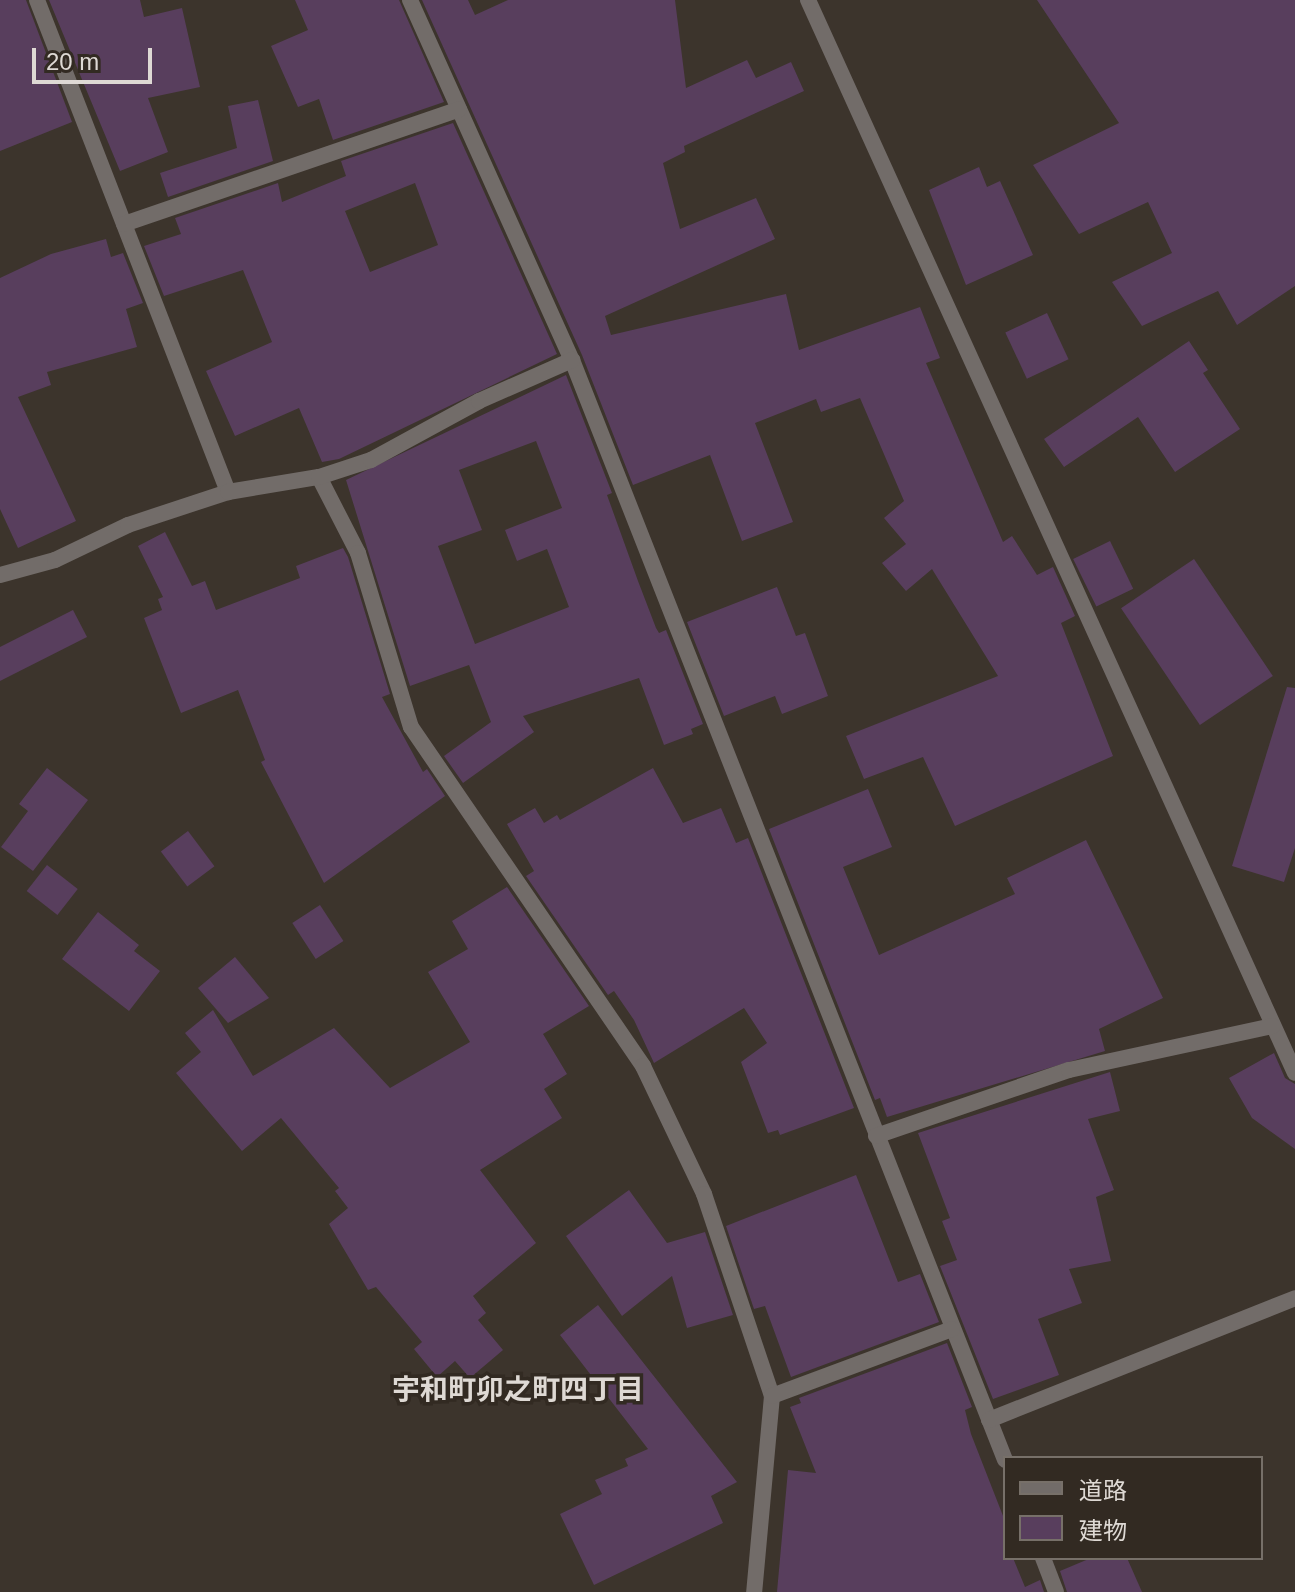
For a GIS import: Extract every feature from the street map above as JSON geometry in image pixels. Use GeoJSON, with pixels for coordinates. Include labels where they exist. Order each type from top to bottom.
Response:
{"type":"FeatureCollection","features":[{"type":"Feature","properties":{"kind":"street"},"geometry":{"type":"LineString","coordinates":[[37,0],[228,492]]}},
{"type":"Feature","properties":{"kind":"street"},"geometry":{"type":"LineString","coordinates":[[410,0],[572,360],[1003,1456]]}},
{"type":"Feature","properties":{"kind":"street"},"geometry":{"type":"LineString","coordinates":[[808,0],[1295,1073]]}},
{"type":"Feature","properties":{"kind":"street"},"geometry":{"type":"LineString","coordinates":[[124,224],[459,109]]}},
{"type":"Feature","properties":{"kind":"street"},"geometry":{"type":"LineString","coordinates":[[0,575],[55,560],[128,525],[228,492],[319,477],[371,460],[479,401],[572,360]]}},
{"type":"Feature","properties":{"kind":"street"},"geometry":{"type":"LineString","coordinates":[[319,477],[358,553],[411,727],[643,1066],[704,1194],[772,1396],[754,1592]]}},
{"type":"Feature","properties":{"kind":"street"},"geometry":{"type":"LineString","coordinates":[[876,1136],[1069,1070],[1272,1026]]}},
{"type":"Feature","properties":{"kind":"street"},"geometry":{"type":"LineString","coordinates":[[989,1420],[1295,1298]]}},
{"type":"Feature","properties":{"kind":"street"},"geometry":{"type":"LineString","coordinates":[[772,1396],[952,1329]]}},
{"type":"Feature","properties":{"kind":"street"},"geometry":{"type":"LineString","coordinates":[[1044,1560],[1056,1592]]}},
{"type":"Feature","properties":{"kind":"building"},"geometry":{"type":"Polygon","coordinates":[[[0,0],[26,0],[72,122],[0,151],[0,0]]]}},
{"type":"Feature","properties":{"kind":"building"},"geometry":{"type":"Polygon","coordinates":[[[49,0],[140,0],[144,17],[182,8],[200,87],[148,98],[168,152],[120,171],[49,0]]]}},
{"type":"Feature","properties":{"kind":"building"},"geometry":{"type":"Polygon","coordinates":[[[295,0],[399,0],[444,102],[333,140],[319,99],[298,107],[271,46],[308,30],[295,0]]]}},
{"type":"Feature","properties":{"kind":"building"},"geometry":{"type":"Polygon","coordinates":[[[422,0],[468,0],[475,15],[508,0],[675,0],[686,88],[747,60],[756,78],[791,62],[804,91],[684,146],[685,152],[663,163],[680,229],[756,198],[775,239],[605,316],[611,335],[786,294],[799,350],[920,307],[940,358],[926,363],[1003,542],[1012,536],[1037,575],[1053,567],[1075,616],[1061,623],[1113,756],[955,826],[923,757],[864,779],[846,736],[998,676],[932,569],[906,591],[882,563],[906,544],[884,518],[904,501],[860,398],[821,412],[816,399],[755,423],[793,522],[742,541],[710,455],[633,485],[582,355],[422,0]]]}},
{"type":"Feature","properties":{"kind":"building"},"geometry":{"type":"Polygon","coordinates":[[[1037,0],[1295,0],[1295,286],[1237,325],[1218,291],[1142,326],[1112,282],[1172,253],[1148,202],[1079,234],[1033,165],[1119,123],[1037,0]]]}},
{"type":"Feature","properties":{"kind":"building"},"geometry":{"type":"Polygon","coordinates":[[[258,100],[273,161],[168,197],[160,173],[237,148],[228,106],[258,100]]]}},
{"type":"Feature","properties":{"kind":"building"},"geometry":{"type":"Polygon","coordinates":[[[453,123],[557,354],[339,459],[322,462],[299,408],[235,436],[206,371],[272,342],[243,270],[164,296],[144,246],[181,234],[175,218],[278,183],[282,202],[346,176],[341,161],[453,123]],[[415,183],[345,211],[370,272],[438,245],[415,183]]]}},
{"type":"Feature","properties":{"kind":"building"},"geometry":{"type":"Polygon","coordinates":[[[979,167],[987,187],[1000,181],[1033,255],[966,285],[929,190],[979,167]]]}},
{"type":"Feature","properties":{"kind":"building"},"geometry":{"type":"Polygon","coordinates":[[[106,239],[111,257],[123,253],[143,303],[126,309],[137,347],[47,372],[51,385],[18,397],[76,521],[18,548],[0,509],[0,278],[51,254],[106,239]]]}},
{"type":"Feature","properties":{"kind":"building"},"geometry":{"type":"Polygon","coordinates":[[[1047,313],[1069,359],[1027,379],[1005,332],[1047,313]]]}},
{"type":"Feature","properties":{"kind":"building"},"geometry":{"type":"Polygon","coordinates":[[[1189,341],[1208,370],[1203,373],[1240,429],[1175,472],[1138,417],[1064,467],[1044,439],[1189,341]]]}},
{"type":"Feature","properties":{"kind":"building"},"geometry":{"type":"Polygon","coordinates":[[[566,375],[612,493],[607,495],[656,628],[659,633],[666,630],[703,724],[691,729],[693,734],[664,745],[639,678],[523,716],[534,732],[463,783],[444,756],[491,722],[469,665],[410,686],[346,480],[566,375]],[[536,441],[459,470],[482,530],[438,546],[475,644],[569,607],[547,549],[517,561],[505,530],[562,508],[536,441]]]}},
{"type":"Feature","properties":{"kind":"building"},"geometry":{"type":"Polygon","coordinates":[[[165,532],[192,586],[205,581],[216,610],[300,578],[296,566],[343,548],[348,557],[390,694],[382,697],[423,772],[427,769],[445,796],[324,883],[261,762],[265,760],[238,690],[181,713],[144,618],[162,610],[158,599],[163,597],[138,546],[165,532]]]}},
{"type":"Feature","properties":{"kind":"building"},"geometry":{"type":"Polygon","coordinates":[[[1110,541],[1133,589],[1096,607],[1073,559],[1110,541]]]}},
{"type":"Feature","properties":{"kind":"building"},"geometry":{"type":"Polygon","coordinates":[[[1194,559],[1273,676],[1200,725],[1121,608],[1194,559]]]}},
{"type":"Feature","properties":{"kind":"building"},"geometry":{"type":"Polygon","coordinates":[[[777,587],[796,636],[805,633],[828,696],[782,714],[775,696],[724,716],[687,622],[777,587]]]}},
{"type":"Feature","properties":{"kind":"building"},"geometry":{"type":"Polygon","coordinates":[[[73,610],[87,637],[0,681],[0,647],[73,610]]]}},
{"type":"Feature","properties":{"kind":"building"},"geometry":{"type":"Polygon","coordinates":[[[1287,687],[1295,688],[1295,848],[1284,882],[1232,866],[1287,687]]]}},
{"type":"Feature","properties":{"kind":"building"},"geometry":{"type":"Polygon","coordinates":[[[47,768],[88,800],[33,871],[1,847],[28,811],[19,804],[47,768]]]}},
{"type":"Feature","properties":{"kind":"building"},"geometry":{"type":"Polygon","coordinates":[[[653,768],[683,823],[721,808],[736,843],[748,838],[854,1108],[780,1135],[778,1130],[768,1133],[741,1062],[767,1043],[744,1008],[654,1063],[634,1020],[614,991],[608,995],[526,876],[534,871],[507,824],[535,808],[544,823],[557,815],[560,820],[653,768]]]}},
{"type":"Feature","properties":{"kind":"building"},"geometry":{"type":"Polygon","coordinates":[[[868,789],[892,847],[843,867],[879,955],[1015,894],[1007,878],[1086,840],[1163,998],[1099,1029],[1105,1051],[887,1117],[880,1098],[875,1100],[769,829],[868,789]]]}},
{"type":"Feature","properties":{"kind":"building"},"geometry":{"type":"Polygon","coordinates":[[[188,831],[214,866],[187,887],[161,851],[188,831]]]}},
{"type":"Feature","properties":{"kind":"building"},"geometry":{"type":"Polygon","coordinates":[[[47,865],[78,889],[57,915],[27,891],[47,865]]]}},
{"type":"Feature","properties":{"kind":"building"},"geometry":{"type":"Polygon","coordinates":[[[507,887],[589,1006],[543,1034],[567,1074],[544,1089],[562,1118],[480,1170],[536,1243],[473,1296],[486,1313],[478,1320],[503,1350],[470,1378],[455,1361],[437,1377],[414,1349],[422,1342],[376,1287],[368,1290],[329,1224],[348,1208],[335,1191],[339,1188],[281,1118],[242,1151],[176,1073],[201,1052],[185,1033],[213,1010],[253,1076],[334,1028],[390,1088],[470,1042],[428,972],[468,949],[452,921],[507,887]]]}},
{"type":"Feature","properties":{"kind":"building"},"geometry":{"type":"Polygon","coordinates":[[[320,905],[343,941],[316,959],[292,923],[320,905]]]}},
{"type":"Feature","properties":{"kind":"building"},"geometry":{"type":"Polygon","coordinates":[[[98,912],[139,945],[134,951],[160,971],[129,1011],[62,959],[98,912]]]}},
{"type":"Feature","properties":{"kind":"building"},"geometry":{"type":"Polygon","coordinates":[[[235,957],[269,998],[228,1023],[198,988],[235,957]]]}},
{"type":"Feature","properties":{"kind":"building"},"geometry":{"type":"Polygon","coordinates":[[[1274,1053],[1285,1078],[1295,1084],[1295,1149],[1252,1118],[1229,1078],[1274,1053]]]}},
{"type":"Feature","properties":{"kind":"building"},"geometry":{"type":"Polygon","coordinates":[[[1110,1072],[1120,1111],[1088,1119],[1114,1190],[1096,1197],[1111,1261],[1069,1269],[1082,1303],[1038,1319],[1059,1375],[993,1399],[940,1266],[957,1260],[942,1221],[950,1218],[918,1133],[1110,1072]]]}},
{"type":"Feature","properties":{"kind":"building"},"geometry":{"type":"Polygon","coordinates":[[[856,1175],[898,1282],[920,1274],[939,1322],[791,1377],[765,1306],[754,1309],[726,1226],[856,1175]]]}},
{"type":"Feature","properties":{"kind":"building"},"geometry":{"type":"Polygon","coordinates":[[[629,1190],[667,1243],[705,1232],[733,1315],[687,1328],[672,1276],[622,1316],[566,1236],[629,1190]]]}},
{"type":"Feature","properties":{"kind":"building"},"geometry":{"type":"Polygon","coordinates":[[[598,1305],[737,1482],[711,1496],[723,1523],[594,1585],[560,1514],[602,1494],[595,1480],[628,1466],[625,1459],[648,1449],[560,1335],[598,1305]]]}},
{"type":"Feature","properties":{"kind":"building"},"geometry":{"type":"Polygon","coordinates":[[[947,1343],[972,1407],[965,1410],[971,1434],[1003,1516],[1003,1560],[1014,1560],[1025,1587],[1040,1580],[1044,1592],[777,1592],[788,1470],[816,1473],[790,1407],[801,1403],[799,1398],[947,1343]]]}},
{"type":"Feature","properties":{"kind":"building"},"geometry":{"type":"Polygon","coordinates":[[[1086,1560],[1128,1560],[1142,1592],[1067,1592],[1060,1571],[1086,1560]]]}},
{"type":"Feature","properties":{"kind":"district","name":"宇和町卯之町四丁目"},"geometry":{"type":"Point","coordinates":[518,1390]}}]}
